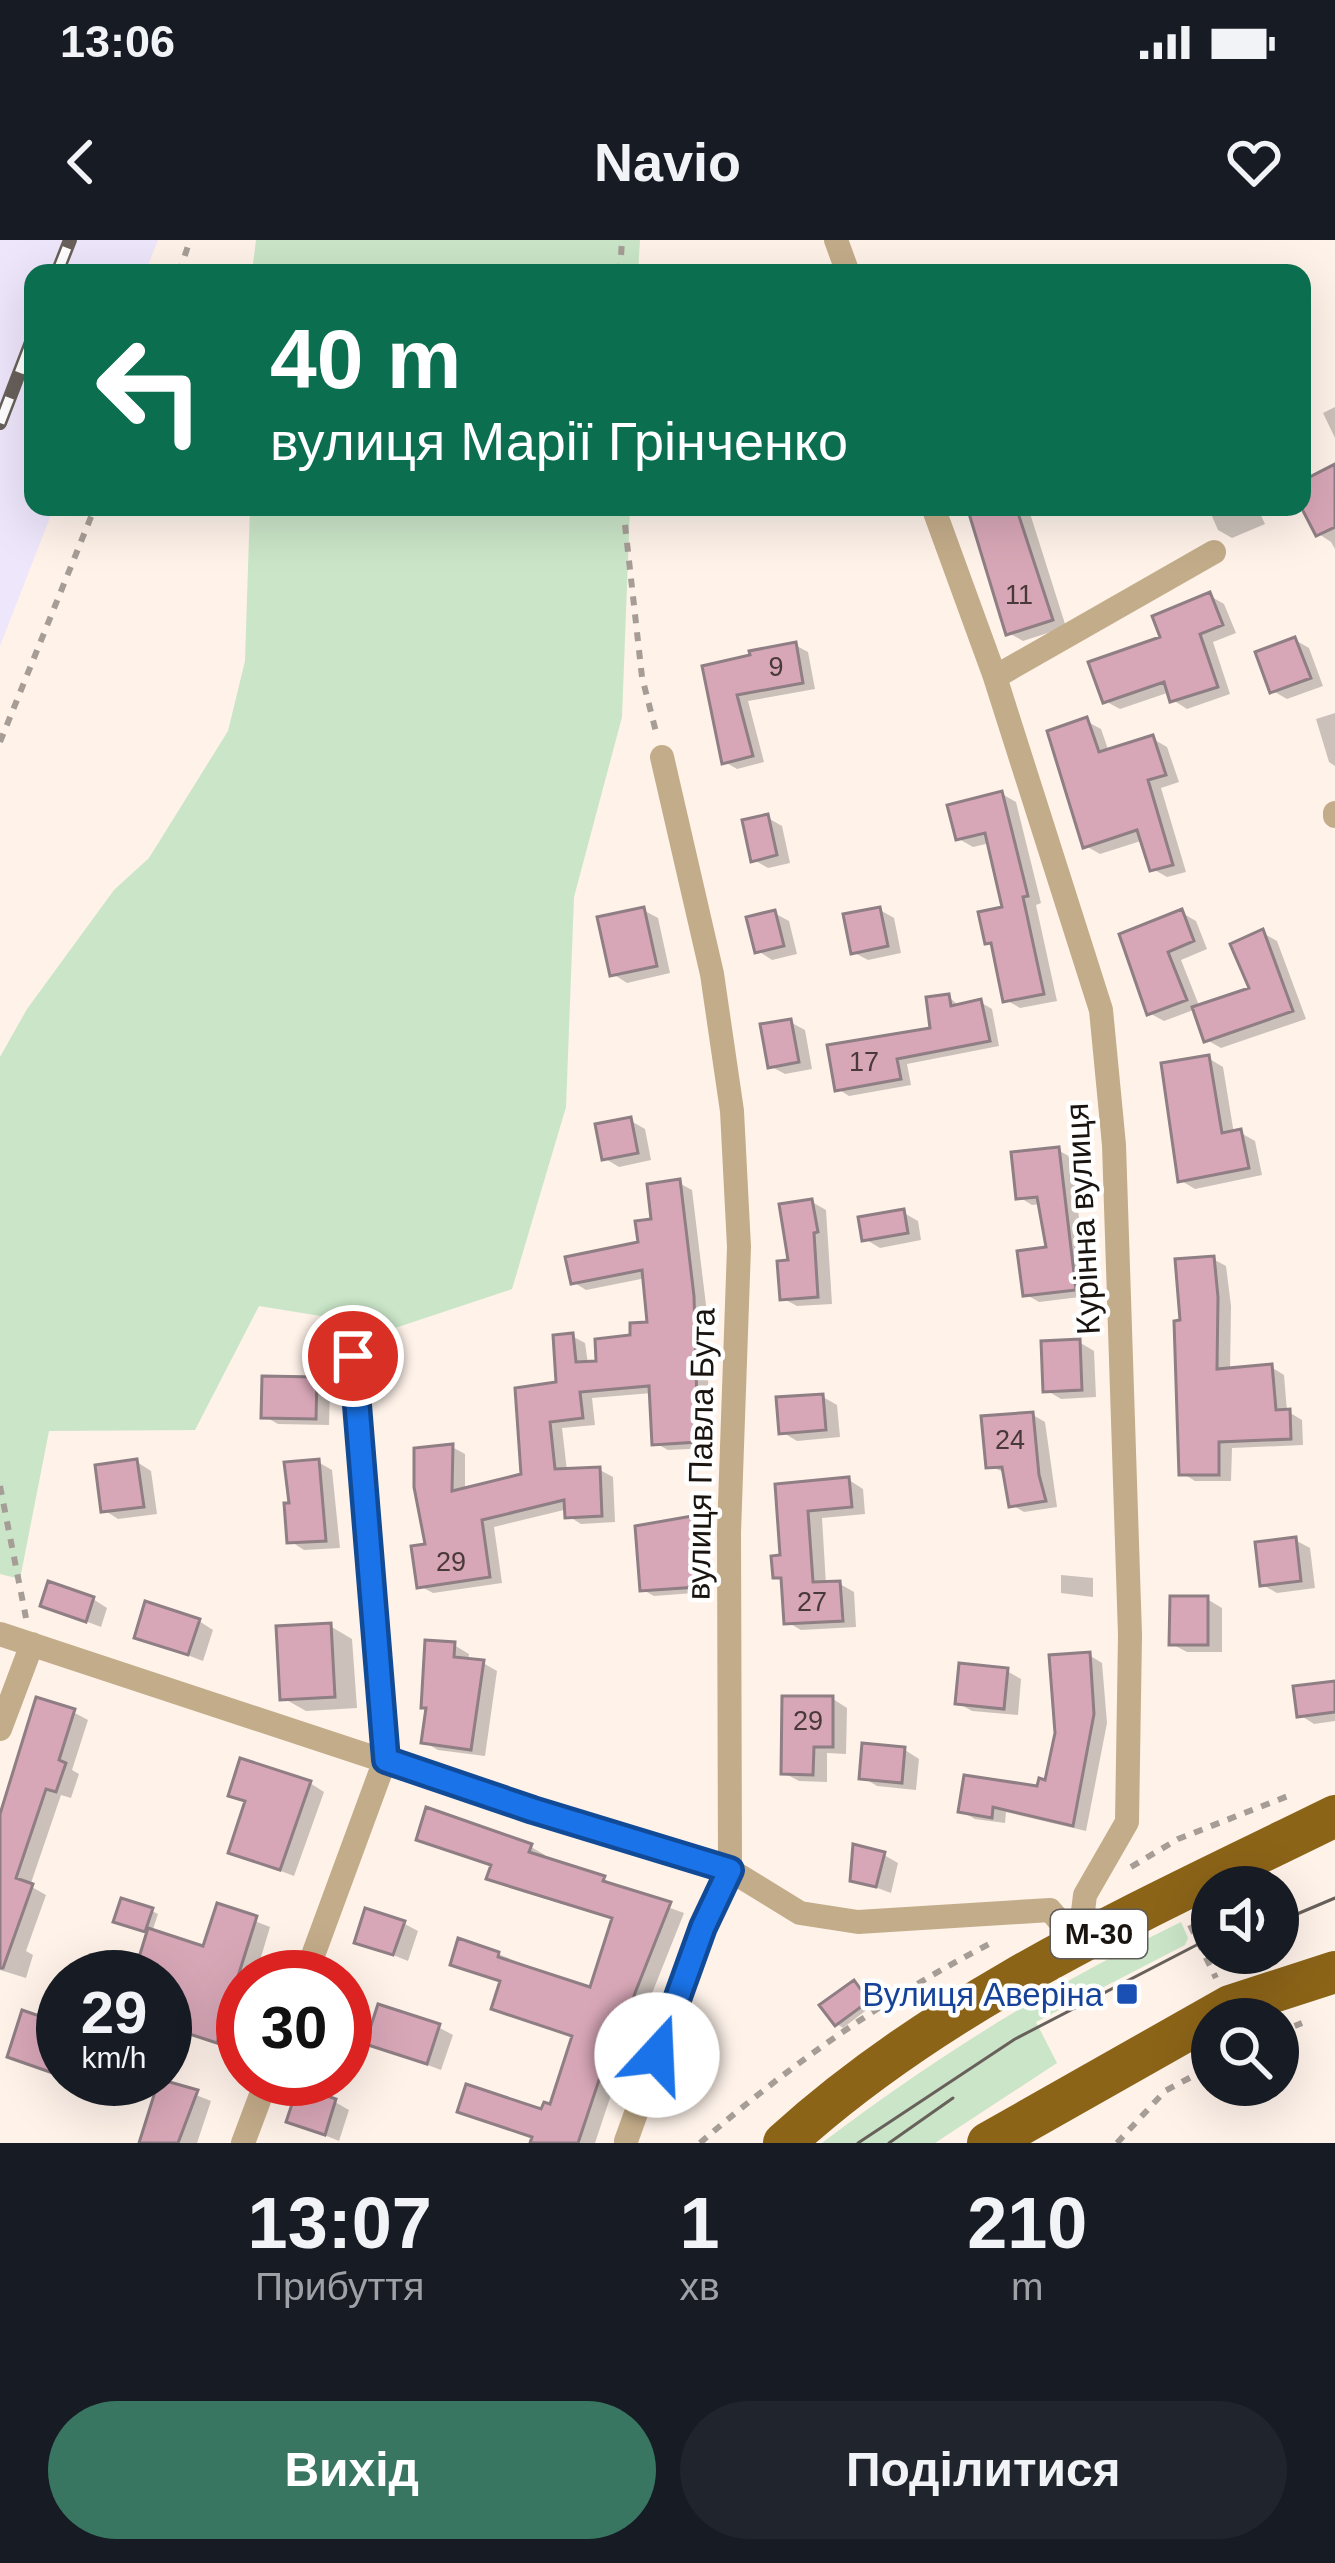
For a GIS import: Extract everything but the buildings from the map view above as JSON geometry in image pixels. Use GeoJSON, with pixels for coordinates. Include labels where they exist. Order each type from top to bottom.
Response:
{"type":"FeatureCollection","features":[{"type":"Feature","properties":{"kind":"highway","name":"М-30"},"geometry":{"type":"LineString","coordinates":[[1234,1866],[1335,1816]]}},
{"type":"Feature","properties":{"kind":"highway","name":"М-30"},"geometry":{"type":"LineString","coordinates":[[784,2143],[874,2069],[1001,1985],[1191,1887]]}},
{"type":"Feature","properties":{"kind":"highway"},"geometry":{"type":"LineString","coordinates":[[1255,1998],[1335,1972]]}},
{"type":"Feature","properties":{"kind":"highway"},"geometry":{"type":"LineString","coordinates":[[988,2143],[1041,2125],[1191,2031]]}},
{"type":"Feature","properties":{"kind":"street","name":"Курінна вулиця"},"geometry":{"type":"LineString","coordinates":[[936,516],[995,677],[1101,1010],[1114,1145],[1130,1635],[1127,1822],[1085,1895],[1078,1944]]}},
{"type":"Feature","properties":{"kind":"street"},"geometry":{"type":"LineString","coordinates":[[995,677],[1214,552]]}},
{"type":"Feature","properties":{"kind":"street","name":"вулиця Павла Бута"},"geometry":{"type":"LineString","coordinates":[[626,2140],[703,1927],[730,1870],[729,1532],[739,1247],[732,1111],[712,974],[662,757]]}},
{"type":"Feature","properties":{"kind":"street"},"geometry":{"type":"LineString","coordinates":[[0,1634],[730,1870],[800,1913],[859,1922],[1049,1910],[1078,1944]]}},
{"type":"Feature","properties":{"kind":"street"},"geometry":{"type":"LineString","coordinates":[[0,1729],[32,1644]]}},
{"type":"Feature","properties":{"kind":"street"},"geometry":{"type":"LineString","coordinates":[[314,1950],[386,1760]]}},
{"type":"Feature","properties":{"kind":"street"},"geometry":{"type":"LineString","coordinates":[[243,2143],[257,2106]]}},
{"type":"Feature","properties":{"kind":"lane"},"geometry":{"type":"LineString","coordinates":[[353,1356],[386,1760]]}},
{"type":"Feature","properties":{"kind":"path"},"geometry":{"type":"LineString","coordinates":[[0,742],[90,516]]}},
{"type":"Feature","properties":{"kind":"path"},"geometry":{"type":"LineString","coordinates":[[624,516],[642,677],[662,757]]}},
{"type":"Feature","properties":{"kind":"path"},"geometry":{"type":"LineString","coordinates":[[0,1486],[32,1644]]}},
{"type":"Feature","properties":{"kind":"path"},"geometry":{"type":"LineString","coordinates":[[1178,1839],[1191,1870]]}},
{"type":"Feature","properties":{"kind":"path"},"geometry":{"type":"LineString","coordinates":[[1118,2143],[1165,2090],[1191,2077]]}},
{"type":"Feature","properties":{"kind":"shaded area"},"geometry":{"type":"Polygon","coordinates":[[[0,240],[158,240],[149,264],[24,264],[24,516],[51,516],[0,646],[0,240]]]}},
{"type":"Feature","properties":{"kind":"green space"},"geometry":{"type":"Polygon","coordinates":[[[256,240],[640,240],[639,264],[253,264],[256,240]]]}},
{"type":"Feature","properties":{"kind":"green space"},"geometry":{"type":"Polygon","coordinates":[[[250,516],[630,516],[622,717],[574,897],[566,1107],[512,1289],[395,1328],[259,1306],[195,1430],[49,1431],[20,1579],[0,1574],[0,1057],[27,1009],[114,890],[149,858],[228,731],[245,661],[250,516]]]}},
{"type":"Feature","properties":{"kind":"green space"},"geometry":{"type":"Polygon","coordinates":[[[1181,1922],[1188,1938],[1185,1945],[1036,2022],[1057,2063],[935,2143],[822,2143],[996,2024],[1181,1922]]]}},
{"type":"Feature","properties":{"kind":"tram line"},"geometry":{"type":"LineString","coordinates":[[1299,1913],[1335,1898]]}},
{"type":"Feature","properties":{"kind":"tram line"},"geometry":{"type":"LineString","coordinates":[[858,2143],[1015,2039],[1191,1948]]}},
{"type":"Feature","properties":{"kind":"tram line"},"geometry":{"type":"LineString","coordinates":[[889,2143],[953,2098]]}},
{"type":"Feature","properties":{"kind":"railway"},"geometry":{"type":"LineString","coordinates":[[61,264],[70,240]]}},
{"type":"Feature","properties":{"kind":"railway"},"geometry":{"type":"LineString","coordinates":[[0,423],[24,360]]}},
{"type":"Feature","properties":{"kind":"place","name":"Вулиця Аверіна"},"geometry":{"type":"Point","coordinates":[1127,1994]}},
{"type":"Feature","properties":{"kind":"route"},"geometry":{"type":"LineString","coordinates":[[353,1356],[386,1760],[730,1870],[703,1927],[657,2055]]}}]}
